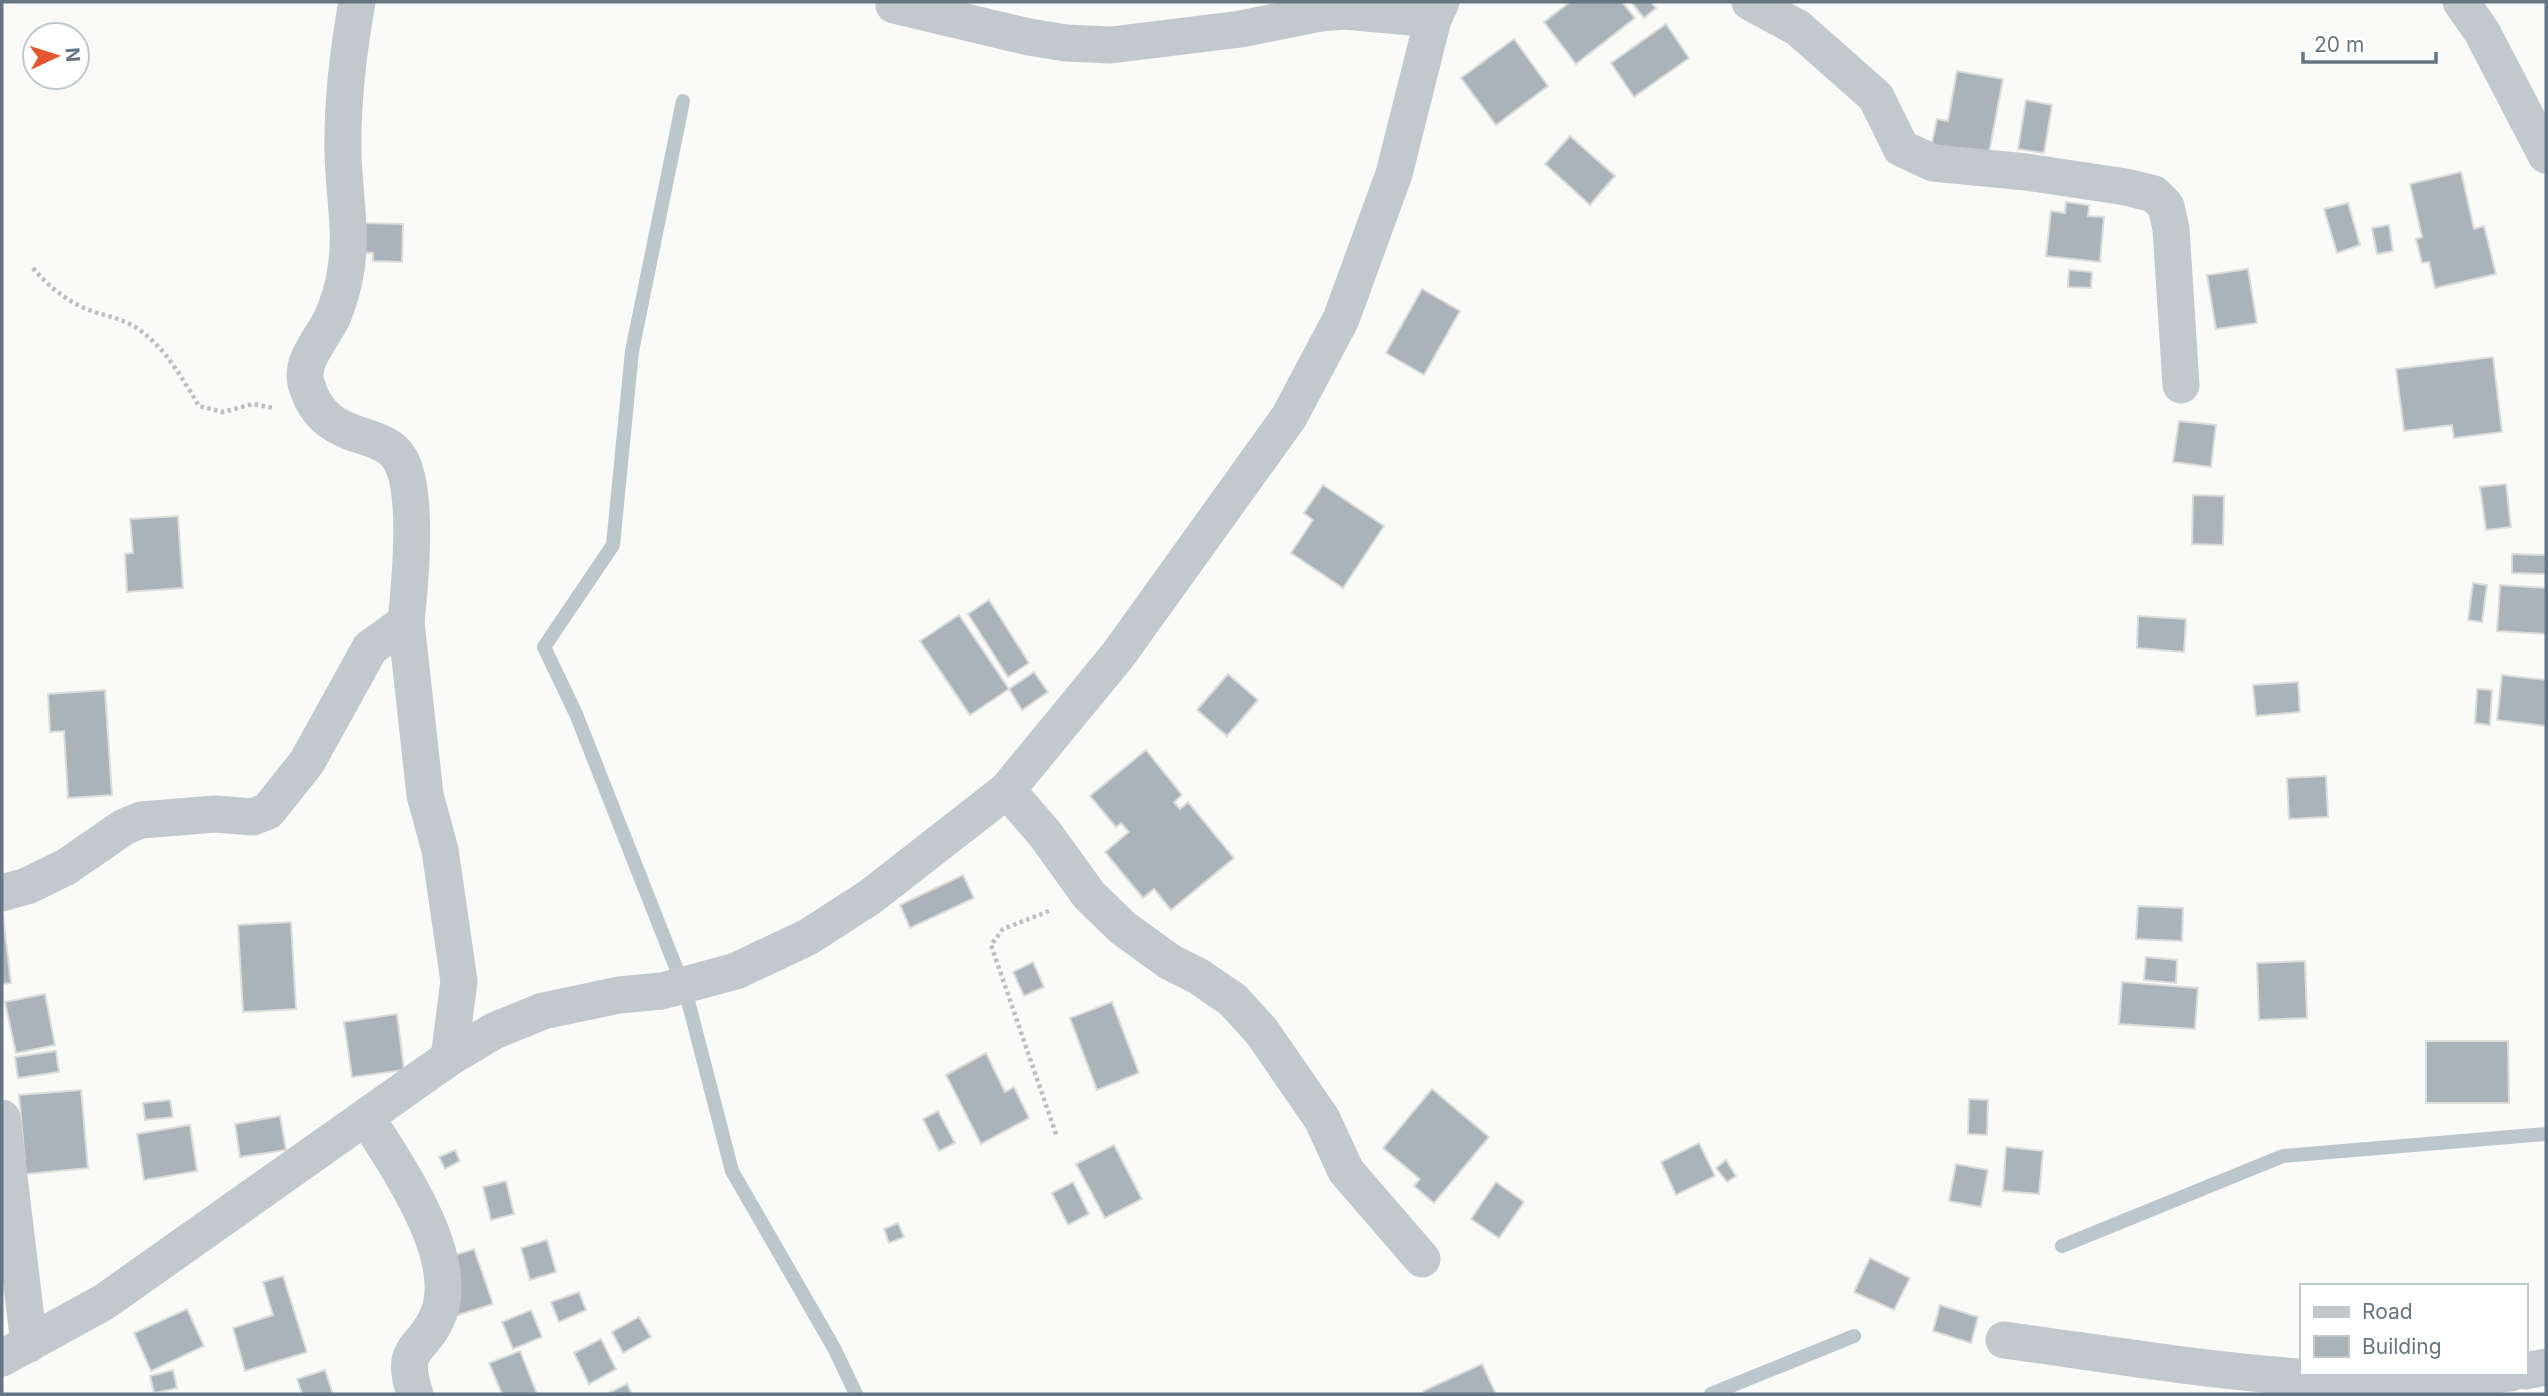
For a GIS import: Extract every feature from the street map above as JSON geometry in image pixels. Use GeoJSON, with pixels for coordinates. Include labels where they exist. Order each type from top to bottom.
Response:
{"type":"FeatureCollection","features":[{"type":"Feature","properties":{"kind":"street"},"geometry":{"type":"LineString","coordinates":[[357,2],[349,51],[342,128],[343,187],[350,246],[345,278],[332,316],[310,356],[305,380],[315,407],[337,427],[381,444],[400,458],[411,500],[411,573],[406,622],[425,795],[440,850],[459,981],[449,1058]]}},
{"type":"Feature","properties":{"kind":"street"},"geometry":{"type":"LineString","coordinates":[[1750,2],[1798,27],[1876,97],[1901,148],[1933,163],[2026,172],[2126,187],[2154,194],[2166,206],[2171,229],[2180,384]]}},
{"type":"Feature","properties":{"kind":"street"},"geometry":{"type":"LineString","coordinates":[[2461,2],[2482,32],[2546,155]]}},
{"type":"Feature","properties":{"kind":"street"},"geometry":{"type":"LineString","coordinates":[[2,1118],[16,1351],[104,1302],[449,1058],[494,1031],[543,1011],[619,995],[662,991],[736,971],[808,937],[870,897],[1007,790],[1118,655],[1289,417],[1341,319],[1394,174],[1437,10],[1320,13],[1241,29],[1111,45],[1029,37],[894,5]]}},
{"type":"Feature","properties":{"kind":"street"},"geometry":{"type":"LineString","coordinates":[[2,893],[27,886],[66,867],[124,827],[141,820],[215,814],[253,817],[268,811],[307,762],[370,648],[406,622]]}},
{"type":"Feature","properties":{"kind":"street"},"geometry":{"type":"LineString","coordinates":[[1007,790],[1045,834],[1088,895],[1132,935],[1170,962],[1198,976],[1233,1000],[1262,1032],[1322,1119],[1346,1171],[1422,1259]]}},
{"type":"Feature","properties":{"kind":"street"},"geometry":{"type":"LineString","coordinates":[[366,1117],[424,1210],[442,1286],[439,1312],[409,1358],[408,1369],[415,1394]]}},
{"type":"Feature","properties":{"kind":"street"},"geometry":{"type":"LineString","coordinates":[[2004,1340],[2277,1376],[2382,1382],[2469,1380],[2499,1375]]}},
{"type":"Feature","properties":{"kind":"street"},"geometry":{"type":"LineString","coordinates":[[2527,1371],[2546,1367]]}},
{"type":"Feature","properties":{"kind":"path"},"geometry":{"type":"LineString","coordinates":[[33,268],[50,287],[84,307],[134,326],[153,341],[177,370],[199,406],[223,412],[253,404],[273,408],[305,380]]}},
{"type":"Feature","properties":{"kind":"path"},"geometry":{"type":"LineString","coordinates":[[1057,1137],[990,945],[1003,929],[1088,895]]}},
{"type":"Feature","properties":{"kind":"building"},"geometry":{"type":"Polygon","coordinates":[[[1570,2],[1622,2],[1635,18],[1576,64],[1544,22],[1570,2]]]}},
{"type":"Feature","properties":{"kind":"building"},"geometry":{"type":"Polygon","coordinates":[[[1631,2],[1651,2],[1656,8],[1644,18],[1631,2]]]}},
{"type":"Feature","properties":{"kind":"building"},"geometry":{"type":"Polygon","coordinates":[[[1666,24],[1689,58],[1634,97],[1611,63],[1666,24]]]}},
{"type":"Feature","properties":{"kind":"building"},"geometry":{"type":"Polygon","coordinates":[[[1514,39],[1548,86],[1496,125],[1461,78],[1514,39]]]}},
{"type":"Feature","properties":{"kind":"building"},"geometry":{"type":"Polygon","coordinates":[[[1957,71],[2003,79],[1987,163],[1930,153],[1937,119],[1948,121],[1957,71]]]}},
{"type":"Feature","properties":{"kind":"building"},"geometry":{"type":"Polygon","coordinates":[[[2026,100],[2052,105],[2044,153],[2018,149],[2026,100]]]}},
{"type":"Feature","properties":{"kind":"building"},"geometry":{"type":"Polygon","coordinates":[[[1570,136],[1615,176],[1590,205],[1545,164],[1570,136]]]}},
{"type":"Feature","properties":{"kind":"building"},"geometry":{"type":"Polygon","coordinates":[[[2461,172],[2474,229],[2484,226],[2496,274],[2435,288],[2429,262],[2422,263],[2416,239],[2422,237],[2410,184],[2461,172]]]}},
{"type":"Feature","properties":{"kind":"building"},"geometry":{"type":"Polygon","coordinates":[[[2066,202],[2089,205],[2088,216],[2104,217],[2100,262],[2046,256],[2051,211],[2065,213],[2066,202]]]}},
{"type":"Feature","properties":{"kind":"building"},"geometry":{"type":"Polygon","coordinates":[[[2348,203],[2360,245],[2337,253],[2324,209],[2348,203]]]}},
{"type":"Feature","properties":{"kind":"building"},"geometry":{"type":"Polygon","coordinates":[[[358,223],[403,224],[402,262],[373,261],[373,253],[357,252],[358,223]]]}},
{"type":"Feature","properties":{"kind":"building"},"geometry":{"type":"Polygon","coordinates":[[[2389,225],[2393,251],[2377,254],[2372,228],[2389,225]]]}},
{"type":"Feature","properties":{"kind":"building"},"geometry":{"type":"Polygon","coordinates":[[[2248,269],[2257,323],[2216,329],[2207,275],[2248,269]]]}},
{"type":"Feature","properties":{"kind":"building"},"geometry":{"type":"Polygon","coordinates":[[[2069,270],[2092,272],[2091,288],[2068,287],[2069,270]]]}},
{"type":"Feature","properties":{"kind":"building"},"geometry":{"type":"Polygon","coordinates":[[[1422,289],[1460,311],[1424,375],[1386,353],[1422,289]]]}},
{"type":"Feature","properties":{"kind":"building"},"geometry":{"type":"Polygon","coordinates":[[[2493,357],[2502,432],[2454,438],[2452,425],[2404,431],[2396,369],[2493,357]]]}},
{"type":"Feature","properties":{"kind":"building"},"geometry":{"type":"Polygon","coordinates":[[[2179,421],[2216,425],[2211,467],[2173,462],[2179,421]]]}},
{"type":"Feature","properties":{"kind":"building"},"geometry":{"type":"Polygon","coordinates":[[[2506,484],[2511,527],[2486,530],[2480,487],[2506,484]]]}},
{"type":"Feature","properties":{"kind":"building"},"geometry":{"type":"Polygon","coordinates":[[[1323,485],[1384,526],[1343,588],[1291,553],[1313,520],[1304,513],[1323,485]]]}},
{"type":"Feature","properties":{"kind":"building"},"geometry":{"type":"Polygon","coordinates":[[[2193,495],[2224,496],[2223,545],[2192,544],[2193,495]]]}},
{"type":"Feature","properties":{"kind":"building"},"geometry":{"type":"Polygon","coordinates":[[[178,516],[183,588],[127,592],[125,554],[133,553],[130,519],[178,516]]]}},
{"type":"Feature","properties":{"kind":"building"},"geometry":{"type":"Polygon","coordinates":[[[2512,554],[2546,555],[2546,574],[2512,573],[2512,554]]]}},
{"type":"Feature","properties":{"kind":"building"},"geometry":{"type":"Polygon","coordinates":[[[2473,583],[2487,585],[2482,622],[2468,620],[2473,583]]]}},
{"type":"Feature","properties":{"kind":"building"},"geometry":{"type":"Polygon","coordinates":[[[2500,585],[2546,588],[2546,634],[2497,631],[2500,585]]]}},
{"type":"Feature","properties":{"kind":"building"},"geometry":{"type":"Polygon","coordinates":[[[989,600],[1029,663],[1008,677],[968,614],[989,600]]]}},
{"type":"Feature","properties":{"kind":"building"},"geometry":{"type":"Polygon","coordinates":[[[959,615],[1009,689],[970,715],[920,641],[959,615]]]}},
{"type":"Feature","properties":{"kind":"building"},"geometry":{"type":"Polygon","coordinates":[[[2138,616],[2186,619],[2184,652],[2137,648],[2138,616]]]}},
{"type":"Feature","properties":{"kind":"building"},"geometry":{"type":"Polygon","coordinates":[[[1034,672],[1048,692],[1022,710],[1009,689],[1034,672]]]}},
{"type":"Feature","properties":{"kind":"building"},"geometry":{"type":"Polygon","coordinates":[[[1228,674],[1258,700],[1227,736],[1197,710],[1228,674]]]}},
{"type":"Feature","properties":{"kind":"building"},"geometry":{"type":"Polygon","coordinates":[[[2502,675],[2546,680],[2546,726],[2497,720],[2502,675]]]}},
{"type":"Feature","properties":{"kind":"building"},"geometry":{"type":"Polygon","coordinates":[[[2298,682],[2300,712],[2256,716],[2253,685],[2298,682]]]}},
{"type":"Feature","properties":{"kind":"building"},"geometry":{"type":"Polygon","coordinates":[[[2477,689],[2492,690],[2490,725],[2475,723],[2477,689]]]}},
{"type":"Feature","properties":{"kind":"building"},"geometry":{"type":"Polygon","coordinates":[[[105,690],[112,795],[68,798],[64,731],[50,732],[48,694],[105,690]]]}},
{"type":"Feature","properties":{"kind":"building"},"geometry":{"type":"Polygon","coordinates":[[[1146,750],[1182,795],[1174,802],[1180,809],[1188,802],[1234,858],[1171,910],[1154,889],[1143,898],[1105,852],[1129,832],[1121,823],[1116,827],[1090,796],[1146,750]]]}},
{"type":"Feature","properties":{"kind":"building"},"geometry":{"type":"Polygon","coordinates":[[[2326,776],[2328,817],[2289,819],[2287,778],[2326,776]]]}},
{"type":"Feature","properties":{"kind":"building"},"geometry":{"type":"Polygon","coordinates":[[[963,875],[974,898],[910,928],[900,905],[963,875]]]}},
{"type":"Feature","properties":{"kind":"building"},"geometry":{"type":"Polygon","coordinates":[[[2138,906],[2183,908],[2182,941],[2136,939],[2138,906]]]}},
{"type":"Feature","properties":{"kind":"building"},"geometry":{"type":"Polygon","coordinates":[[[2,908],[11,983],[2,984],[2,908]]]}},
{"type":"Feature","properties":{"kind":"building"},"geometry":{"type":"Polygon","coordinates":[[[291,922],[296,1009],[243,1012],[238,925],[291,922]]]}},
{"type":"Feature","properties":{"kind":"building"},"geometry":{"type":"Polygon","coordinates":[[[2146,957],[2177,960],[2176,983],[2144,980],[2146,957]]]}},
{"type":"Feature","properties":{"kind":"building"},"geometry":{"type":"Polygon","coordinates":[[[2305,961],[2307,1018],[2259,1020],[2257,963],[2305,961]]]}},
{"type":"Feature","properties":{"kind":"building"},"geometry":{"type":"Polygon","coordinates":[[[1033,962],[1044,987],[1024,996],[1013,972],[1033,962]]]}},
{"type":"Feature","properties":{"kind":"building"},"geometry":{"type":"Polygon","coordinates":[[[2122,982],[2198,988],[2195,1029],[2119,1024],[2122,982]]]}},
{"type":"Feature","properties":{"kind":"building"},"geometry":{"type":"Polygon","coordinates":[[[45,994],[55,1045],[16,1053],[5,1002],[45,994]]]}},
{"type":"Feature","properties":{"kind":"building"},"geometry":{"type":"Polygon","coordinates":[[[1112,1002],[1139,1073],[1097,1090],[1070,1018],[1112,1002]]]}},
{"type":"Feature","properties":{"kind":"building"},"geometry":{"type":"Polygon","coordinates":[[[397,1014],[404,1070],[352,1077],[344,1022],[397,1014]]]}},
{"type":"Feature","properties":{"kind":"building"},"geometry":{"type":"Polygon","coordinates":[[[2426,1041],[2508,1041],[2509,1103],[2426,1103],[2426,1041]]]}},
{"type":"Feature","properties":{"kind":"building"},"geometry":{"type":"Polygon","coordinates":[[[56,1051],[59,1072],[18,1078],[15,1057],[56,1051]]]}},
{"type":"Feature","properties":{"kind":"building"},"geometry":{"type":"Polygon","coordinates":[[[986,1053],[1005,1092],[1014,1087],[1029,1118],[981,1144],[946,1075],[986,1053]]]}},
{"type":"Feature","properties":{"kind":"building"},"geometry":{"type":"Polygon","coordinates":[[[1432,1089],[1489,1137],[1434,1203],[1414,1186],[1420,1179],[1383,1148],[1432,1089]]]}},
{"type":"Feature","properties":{"kind":"building"},"geometry":{"type":"Polygon","coordinates":[[[81,1090],[88,1168],[26,1174],[19,1095],[81,1090]]]}},
{"type":"Feature","properties":{"kind":"building"},"geometry":{"type":"Polygon","coordinates":[[[1969,1099],[1988,1100],[1987,1135],[1968,1134],[1969,1099]]]}},
{"type":"Feature","properties":{"kind":"building"},"geometry":{"type":"Polygon","coordinates":[[[170,1100],[173,1117],[145,1120],[143,1103],[170,1100]]]}},
{"type":"Feature","properties":{"kind":"building"},"geometry":{"type":"Polygon","coordinates":[[[938,1111],[955,1143],[939,1151],[923,1119],[938,1111]]]}},
{"type":"Feature","properties":{"kind":"building"},"geometry":{"type":"Polygon","coordinates":[[[280,1116],[286,1150],[240,1157],[235,1124],[280,1116]]]}},
{"type":"Feature","properties":{"kind":"building"},"geometry":{"type":"Polygon","coordinates":[[[190,1125],[197,1171],[144,1180],[137,1134],[190,1125]]]}},
{"type":"Feature","properties":{"kind":"building"},"geometry":{"type":"Polygon","coordinates":[[[1699,1143],[1715,1176],[1676,1195],[1661,1162],[1699,1143]]]}},
{"type":"Feature","properties":{"kind":"building"},"geometry":{"type":"Polygon","coordinates":[[[1114,1145],[1142,1199],[1105,1218],[1076,1164],[1114,1145]]]}},
{"type":"Feature","properties":{"kind":"building"},"geometry":{"type":"Polygon","coordinates":[[[2006,1147],[2043,1151],[2039,1194],[2003,1191],[2006,1147]]]}},
{"type":"Feature","properties":{"kind":"building"},"geometry":{"type":"Polygon","coordinates":[[[455,1150],[460,1161],[445,1169],[439,1157],[455,1150]]]}},
{"type":"Feature","properties":{"kind":"building"},"geometry":{"type":"Polygon","coordinates":[[[1726,1160],[1736,1176],[1727,1182],[1716,1168],[1726,1160]]]}},
{"type":"Feature","properties":{"kind":"building"},"geometry":{"type":"Polygon","coordinates":[[[1956,1164],[1988,1170],[1981,1207],[1949,1201],[1956,1164]]]}},
{"type":"Feature","properties":{"kind":"building"},"geometry":{"type":"Polygon","coordinates":[[[506,1181],[514,1214],[491,1220],[483,1187],[506,1181]]]}},
{"type":"Feature","properties":{"kind":"building"},"geometry":{"type":"Polygon","coordinates":[[[1073,1182],[1089,1214],[1068,1225],[1052,1193],[1073,1182]]]}},
{"type":"Feature","properties":{"kind":"building"},"geometry":{"type":"Polygon","coordinates":[[[1496,1182],[1524,1202],[1499,1238],[1471,1219],[1496,1182]]]}},
{"type":"Feature","properties":{"kind":"building"},"geometry":{"type":"Polygon","coordinates":[[[898,1223],[904,1237],[889,1243],[884,1229],[898,1223]]]}},
{"type":"Feature","properties":{"kind":"building"},"geometry":{"type":"Polygon","coordinates":[[[547,1240],[556,1272],[530,1280],[521,1248],[547,1240]]]}},
{"type":"Feature","properties":{"kind":"building"},"geometry":{"type":"Polygon","coordinates":[[[474,1249],[493,1304],[458,1315],[440,1260],[474,1249]]]}},
{"type":"Feature","properties":{"kind":"building"},"geometry":{"type":"Polygon","coordinates":[[[1870,1258],[1910,1278],[1894,1310],[1854,1292],[1870,1258]]]}},
{"type":"Feature","properties":{"kind":"building"},"geometry":{"type":"Polygon","coordinates":[[[283,1276],[307,1352],[245,1371],[233,1328],[273,1315],[263,1282],[283,1276]]]}},
{"type":"Feature","properties":{"kind":"building"},"geometry":{"type":"Polygon","coordinates":[[[579,1292],[586,1310],[559,1322],[551,1302],[579,1292]]]}},
{"type":"Feature","properties":{"kind":"building"},"geometry":{"type":"Polygon","coordinates":[[[1940,1305],[1978,1317],[1971,1343],[1933,1331],[1940,1305]]]}},
{"type":"Feature","properties":{"kind":"building"},"geometry":{"type":"Polygon","coordinates":[[[187,1309],[204,1346],[151,1371],[134,1333],[187,1309]]]}},
{"type":"Feature","properties":{"kind":"building"},"geometry":{"type":"Polygon","coordinates":[[[531,1310],[542,1337],[513,1349],[502,1322],[531,1310]]]}},
{"type":"Feature","properties":{"kind":"building"},"geometry":{"type":"Polygon","coordinates":[[[639,1317],[651,1337],[623,1353],[612,1332],[639,1317]]]}},
{"type":"Feature","properties":{"kind":"building"},"geometry":{"type":"Polygon","coordinates":[[[601,1339],[616,1369],[589,1384],[574,1353],[601,1339]]]}},
{"type":"Feature","properties":{"kind":"building"},"geometry":{"type":"Polygon","coordinates":[[[520,1351],[537,1394],[502,1394],[489,1363],[520,1351]]]}},
{"type":"Feature","properties":{"kind":"building"},"geometry":{"type":"Polygon","coordinates":[[[1482,1364],[1496,1394],[1424,1394],[1423,1391],[1482,1364]]]}},
{"type":"Feature","properties":{"kind":"building"},"geometry":{"type":"Polygon","coordinates":[[[173,1370],[177,1388],[154,1393],[150,1376],[173,1370]]]}},
{"type":"Feature","properties":{"kind":"building"},"geometry":{"type":"Polygon","coordinates":[[[325,1370],[333,1394],[302,1394],[297,1379],[325,1370]]]}},
{"type":"Feature","properties":{"kind":"building"},"geometry":{"type":"Polygon","coordinates":[[[627,1384],[632,1394],[606,1394],[627,1384]]]}},
{"type":"Feature","properties":{"kind":"waterway"},"geometry":{"type":"LineString","coordinates":[[683,101],[632,351],[613,545],[544,647],[576,714],[686,993],[732,1171],[834,1348],[856,1394]]}},
{"type":"Feature","properties":{"kind":"waterway"},"geometry":{"type":"LineString","coordinates":[[2062,1246],[2283,1156],[2546,1134]]}},
{"type":"Feature","properties":{"kind":"waterway"},"geometry":{"type":"LineString","coordinates":[[1711,1394],[1854,1336]]}}]}
